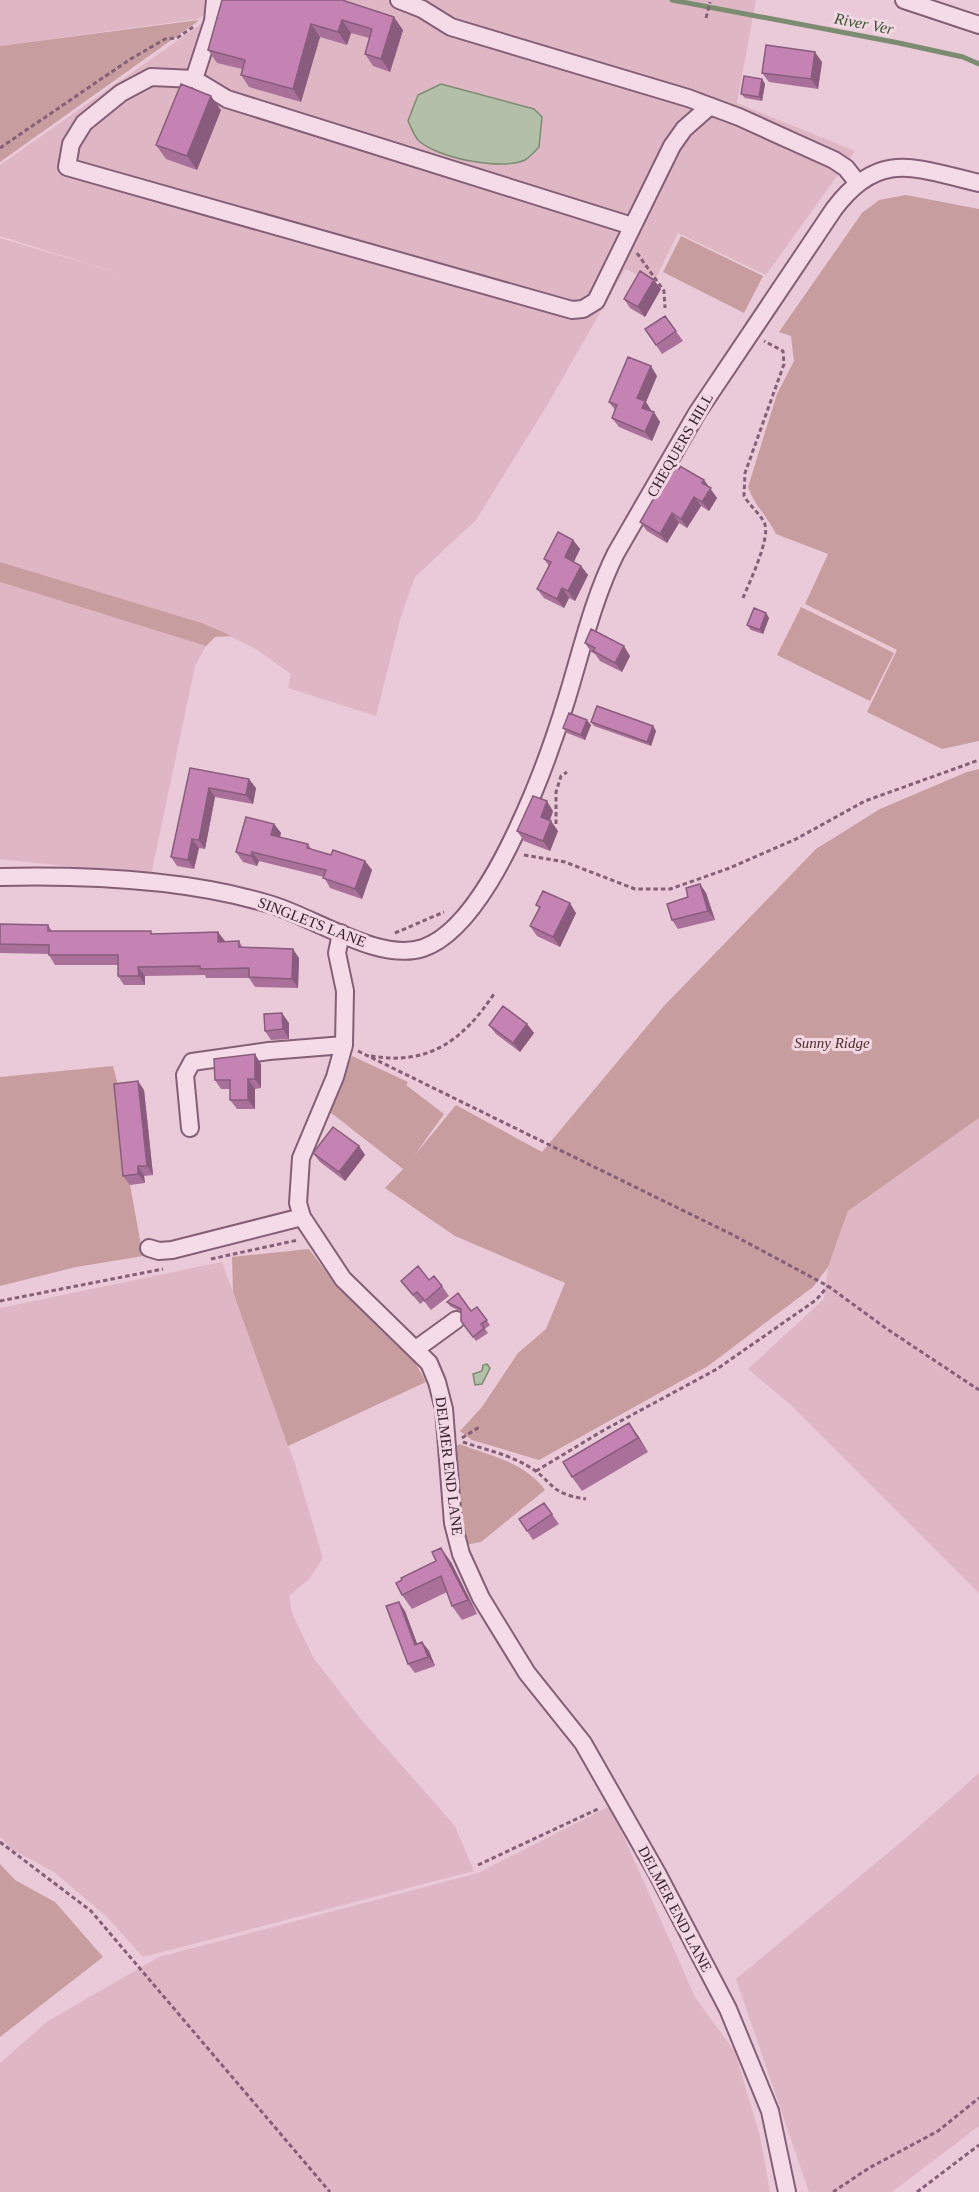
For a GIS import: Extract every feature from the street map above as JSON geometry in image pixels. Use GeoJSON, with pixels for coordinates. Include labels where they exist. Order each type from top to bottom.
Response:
{"type":"FeatureCollection","features":[{"type":"Feature","properties":{"kind":"street"},"geometry":{"type":"LineString","coordinates":[[194,79],[213,21],[215,0]]}},
{"type":"Feature","properties":{"kind":"street"},"geometry":{"type":"LineString","coordinates":[[399,0],[422,9],[452,27],[710,106],[834,160],[846,168],[857,182]]}},
{"type":"Feature","properties":{"kind":"street"},"geometry":{"type":"LineString","coordinates":[[904,0],[979,25]]}},
{"type":"Feature","properties":{"kind":"street"},"geometry":{"type":"LineString","coordinates":[[632,226],[227,99],[194,79],[151,76],[121,93],[84,123],[71,144],[67,167],[572,310],[583,309],[596,301],[672,146],[684,129],[710,106]]}},
{"type":"Feature","properties":{"kind":"street","name":"CHEQUERS HILL"},"geometry":{"type":"LineString","coordinates":[[506,852],[532,796],[553,741],[604,577],[697,413],[834,209],[857,182],[868,174],[887,168],[927,171],[979,183]]}},
{"type":"Feature","properties":{"kind":"street","name":"SINGLETS LANE"},"geometry":{"type":"LineString","coordinates":[[0,877],[65,876],[205,890],[271,904],[341,933],[395,950],[423,948],[456,926],[482,892],[506,852]]}},
{"type":"Feature","properties":{"kind":"street","name":"DELMER END LANE"},"geometry":{"type":"LineString","coordinates":[[341,933],[337,953],[345,991],[344,1046],[335,1077],[301,1158],[298,1182],[302,1217],[343,1279],[429,1363],[444,1409],[453,1523],[465,1563],[481,1598],[527,1673],[582,1743],[728,2009],[770,2111],[787,2192]]}},
{"type":"Feature","properties":{"kind":"street"},"geometry":{"type":"LineString","coordinates":[[190,1128],[185,1075],[192,1062],[269,1051],[344,1046]]}},
{"type":"Feature","properties":{"kind":"street"},"geometry":{"type":"LineString","coordinates":[[149,1248],[159,1251],[172,1250],[302,1217]]}},
{"type":"Feature","properties":{"kind":"street"},"geometry":{"type":"LineString","coordinates":[[416,1349],[456,1320]]}},
{"type":"Feature","properties":{"kind":"path"},"geometry":{"type":"LineString","coordinates":[[706,18],[710,2]]}},
{"type":"Feature","properties":{"kind":"path"},"geometry":{"type":"LineString","coordinates":[[0,148],[129,60],[165,39],[177,38],[202,21]]}},
{"type":"Feature","properties":{"kind":"path"},"geometry":{"type":"LineString","coordinates":[[625,242],[660,284],[664,291],[665,308]]}},
{"type":"Feature","properties":{"kind":"path"},"geometry":{"type":"LineString","coordinates":[[743,598],[763,546],[766,531],[765,524],[744,496],[745,473],[784,356],[783,351],[750,332]]}},
{"type":"Feature","properties":{"kind":"path"},"geometry":{"type":"LineString","coordinates":[[506,852],[564,862],[635,890],[670,889],[727,869],[796,839],[865,801],[979,760]]}},
{"type":"Feature","properties":{"kind":"path"},"geometry":{"type":"LineString","coordinates":[[555,824],[556,792],[561,776],[567,772]]}},
{"type":"Feature","properties":{"kind":"path"},"geometry":{"type":"LineString","coordinates":[[388,934],[451,909]]}},
{"type":"Feature","properties":{"kind":"path"},"geometry":{"type":"LineString","coordinates":[[494,994],[478,1018],[464,1031],[426,1055],[390,1059],[367,1056],[733,1235],[828,1286],[887,1329],[979,1390]]}},
{"type":"Feature","properties":{"kind":"path"},"geometry":{"type":"LineString","coordinates":[[205,1260],[298,1240],[316,1240]]}},
{"type":"Feature","properties":{"kind":"path"},"geometry":{"type":"LineString","coordinates":[[0,1301],[170,1268]]}},
{"type":"Feature","properties":{"kind":"path"},"geometry":{"type":"LineString","coordinates":[[536,1471],[604,1430],[717,1369],[816,1300],[828,1286]]}},
{"type":"Feature","properties":{"kind":"path"},"geometry":{"type":"LineString","coordinates":[[481,1426],[458,1440],[523,1463],[536,1471],[556,1492],[586,1499]]}},
{"type":"Feature","properties":{"kind":"path"},"geometry":{"type":"LineString","coordinates":[[478,1865],[615,1801]]}},
{"type":"Feature","properties":{"kind":"path"},"geometry":{"type":"LineString","coordinates":[[0,1842],[90,1911],[330,2192]]}},
{"type":"Feature","properties":{"kind":"path"},"geometry":{"type":"LineString","coordinates":[[833,2192],[869,2168],[938,2131],[979,2098]]}},
{"type":"Feature","properties":{"kind":"path"},"geometry":{"type":"LineString","coordinates":[[917,2192],[979,2145]]}},
{"type":"Feature","properties":{"kind":"shaded area"},"geometry":{"type":"Polygon","coordinates":[[[0,0],[756,0],[737,103],[855,151],[766,275],[678,233],[654,282],[625,269],[546,407],[476,520],[415,577],[401,616],[376,716],[288,688],[291,674],[256,649],[202,623],[0,562],[0,238],[118,273],[0,236],[0,165],[211,17],[207,13],[198,19],[0,46],[0,0]]]}},
{"type":"Feature","properties":{"kind":"shaded area"},"geometry":{"type":"Polygon","coordinates":[[[441,84],[534,109],[542,117],[539,147],[525,160],[501,164],[470,161],[440,153],[428,147],[417,139],[408,121],[418,95],[441,84]]]}},
{"type":"Feature","properties":{"kind":"shaded area"},"geometry":{"type":"Polygon","coordinates":[[[0,582],[206,646],[195,666],[151,875],[0,859],[0,582]]]}},
{"type":"Feature","properties":{"kind":"shaded area"},"geometry":{"type":"Polygon","coordinates":[[[979,1118],[979,1593],[792,1406],[748,1369],[824,1299],[828,1267],[848,1211],[979,1118]]]}},
{"type":"Feature","properties":{"kind":"shaded area"},"geometry":{"type":"Polygon","coordinates":[[[222,1262],[295,1464],[323,1558],[309,1579],[289,1596],[292,1613],[313,1657],[359,1717],[455,1826],[474,1871],[143,1957],[107,1917],[54,1872],[13,1850],[0,1837],[0,1308],[222,1262]]]}},
{"type":"Feature","properties":{"kind":"shaded area"},"geometry":{"type":"Polygon","coordinates":[[[487,1364],[490,1368],[482,1384],[475,1385],[473,1374],[482,1371],[483,1365],[487,1364]]]}},
{"type":"Feature","properties":{"kind":"shaded area"},"geometry":{"type":"Polygon","coordinates":[[[979,1773],[979,2126],[892,2192],[809,2192],[736,1979],[906,1838],[979,1773]]]}},
{"type":"Feature","properties":{"kind":"shaded area"},"geometry":{"type":"Polygon","coordinates":[[[610,1806],[695,1997],[735,2052],[760,2136],[770,2192],[0,2192],[0,2063],[48,2021],[159,1957],[478,1873],[610,1806]]]}},
{"type":"Feature","properties":{"kind":"green space"},"geometry":{"type":"Polygon","coordinates":[[[199,20],[194,24],[0,162],[0,46],[199,20]]]}},
{"type":"Feature","properties":{"kind":"green space"},"geometry":{"type":"Polygon","coordinates":[[[906,195],[979,209],[979,741],[942,749],[867,712],[897,650],[805,604],[828,554],[776,534],[748,487],[777,394],[794,361],[791,336],[779,332],[862,213],[879,200],[906,195]]]}},
{"type":"Feature","properties":{"kind":"green space"},"geometry":{"type":"Polygon","coordinates":[[[681,236],[763,276],[744,313],[663,272],[681,236]]]}},
{"type":"Feature","properties":{"kind":"green space"},"geometry":{"type":"Polygon","coordinates":[[[0,562],[202,623],[232,636],[215,637],[206,646],[0,582],[0,562]]]}},
{"type":"Feature","properties":{"kind":"green space"},"geometry":{"type":"Polygon","coordinates":[[[801,607],[894,653],[870,701],[777,655],[801,607]]]}},
{"type":"Feature","properties":{"kind":"green space","name":"Sunny Ridge"},"geometry":{"type":"Polygon","coordinates":[[[979,769],[979,1118],[848,1211],[828,1267],[813,1287],[708,1366],[539,1460],[472,1440],[460,1431],[482,1407],[518,1353],[546,1329],[565,1283],[455,1236],[385,1188],[403,1169],[330,1112],[352,1056],[408,1082],[406,1085],[444,1114],[414,1156],[456,1105],[542,1152],[664,1006],[816,849],[880,809],[979,769]]]}},
{"type":"Feature","properties":{"kind":"green space"},"geometry":{"type":"Polygon","coordinates":[[[113,1066],[120,1093],[130,1185],[143,1256],[76,1267],[0,1286],[0,1077],[113,1066]]]}},
{"type":"Feature","properties":{"kind":"green space"},"geometry":{"type":"Polygon","coordinates":[[[309,1249],[339,1289],[412,1357],[426,1382],[288,1446],[233,1292],[232,1257],[309,1249]]]}},
{"type":"Feature","properties":{"kind":"green space"},"geometry":{"type":"Polygon","coordinates":[[[459,1444],[517,1466],[537,1480],[545,1490],[481,1542],[464,1545],[456,1490],[455,1448],[459,1444]]]}},
{"type":"Feature","properties":{"kind":"green space"},"geometry":{"type":"Polygon","coordinates":[[[0,1864],[15,1880],[55,1902],[103,1957],[0,2037],[0,1864]]]}},
{"type":"Feature","properties":{"kind":"building"},"geometry":{"type":"Polygon","coordinates":[[[222,0],[342,0],[394,17],[381,59],[365,54],[372,29],[342,20],[338,32],[311,24],[293,89],[241,75],[245,60],[208,50],[222,0]]]}},
{"type":"Feature","properties":{"kind":"building"},"geometry":{"type":"Polygon","coordinates":[[[766,45],[815,52],[811,79],[762,73],[766,45]]]}},
{"type":"Feature","properties":{"kind":"building"},"geometry":{"type":"Polygon","coordinates":[[[744,76],[762,79],[759,97],[741,94],[744,76]]]}},
{"type":"Feature","properties":{"kind":"building"},"geometry":{"type":"Polygon","coordinates":[[[181,84],[211,96],[187,156],[156,145],[181,84]]]}},
{"type":"Feature","properties":{"kind":"building"},"geometry":{"type":"Polygon","coordinates":[[[640,271],[654,280],[638,307],[624,299],[640,271]]]}},
{"type":"Feature","properties":{"kind":"building"},"geometry":{"type":"Polygon","coordinates":[[[665,316],[676,331],[656,345],[645,329],[665,316]]]}},
{"type":"Feature","properties":{"kind":"building"},"geometry":{"type":"Polygon","coordinates":[[[628,357],[651,366],[637,398],[645,401],[642,408],[654,412],[645,432],[612,418],[617,405],[609,402],[628,357]]]}},
{"type":"Feature","properties":{"kind":"building"},"geometry":{"type":"Polygon","coordinates":[[[670,463],[704,480],[702,483],[711,488],[702,502],[694,497],[681,519],[672,513],[660,534],[640,522],[665,479],[661,476],[670,463]]]}},
{"type":"Feature","properties":{"kind":"building"},"geometry":{"type":"Polygon","coordinates":[[[558,532],[573,540],[565,557],[581,566],[568,591],[562,588],[557,599],[537,589],[551,562],[544,559],[558,532]]]}},
{"type":"Feature","properties":{"kind":"building"},"geometry":{"type":"Polygon","coordinates":[[[754,608],[766,613],[760,630],[747,625],[754,608]]]}},
{"type":"Feature","properties":{"kind":"building"},"geometry":{"type":"Polygon","coordinates":[[[591,629],[624,646],[615,663],[593,651],[595,648],[585,643],[591,629]]]}},
{"type":"Feature","properties":{"kind":"building"},"geometry":{"type":"Polygon","coordinates":[[[597,706],[653,726],[647,742],[591,722],[597,706]]]}},
{"type":"Feature","properties":{"kind":"building"},"geometry":{"type":"Polygon","coordinates":[[[569,713],[587,720],[581,735],[563,728],[569,713]]]}},
{"type":"Feature","properties":{"kind":"building"},"geometry":{"type":"Polygon","coordinates":[[[190,768],[249,779],[246,795],[209,788],[199,840],[192,839],[188,860],[171,857],[190,768]]]}},
{"type":"Feature","properties":{"kind":"building"},"geometry":{"type":"Polygon","coordinates":[[[533,796],[547,801],[541,817],[551,821],[543,841],[517,831],[533,796]]]}},
{"type":"Feature","properties":{"kind":"building"},"geometry":{"type":"Polygon","coordinates":[[[246,817],[274,824],[271,835],[308,844],[307,848],[331,855],[333,850],[365,861],[355,889],[323,878],[326,870],[252,852],[251,856],[236,852],[246,817]]]}},
{"type":"Feature","properties":{"kind":"building"},"geometry":{"type":"Polygon","coordinates":[[[700,884],[708,911],[672,920],[667,904],[688,897],[686,888],[700,884]]]}},
{"type":"Feature","properties":{"kind":"building"},"geometry":{"type":"Polygon","coordinates":[[[543,891],[570,903],[553,937],[530,926],[540,907],[536,905],[543,891]]]}},
{"type":"Feature","properties":{"kind":"building"},"geometry":{"type":"Polygon","coordinates":[[[0,924],[48,925],[48,931],[151,931],[151,934],[218,932],[218,942],[239,941],[239,947],[293,949],[292,979],[249,977],[249,968],[200,969],[200,966],[138,967],[139,976],[118,976],[118,955],[49,955],[49,945],[0,944],[0,924]]]}},
{"type":"Feature","properties":{"kind":"building"},"geometry":{"type":"Polygon","coordinates":[[[503,1006],[527,1024],[513,1043],[489,1025],[503,1006]]]}},
{"type":"Feature","properties":{"kind":"building"},"geometry":{"type":"Polygon","coordinates":[[[282,1013],[283,1029],[265,1031],[264,1014],[282,1013]]]}},
{"type":"Feature","properties":{"kind":"building"},"geometry":{"type":"Polygon","coordinates":[[[255,1054],[255,1079],[248,1079],[248,1100],[230,1100],[230,1080],[215,1080],[214,1059],[255,1054]]]}},
{"type":"Feature","properties":{"kind":"building"},"geometry":{"type":"Polygon","coordinates":[[[138,1081],[147,1166],[138,1166],[138,1174],[123,1176],[114,1084],[138,1081]]]}},
{"type":"Feature","properties":{"kind":"building"},"geometry":{"type":"Polygon","coordinates":[[[333,1127],[359,1146],[339,1172],[313,1153],[333,1127]]]}},
{"type":"Feature","properties":{"kind":"building"},"geometry":{"type":"Polygon","coordinates":[[[418,1266],[429,1280],[434,1276],[442,1286],[425,1301],[417,1292],[413,1295],[401,1281],[418,1266]]]}},
{"type":"Feature","properties":{"kind":"building"},"geometry":{"type":"Polygon","coordinates":[[[458,1293],[471,1311],[477,1307],[487,1320],[481,1324],[484,1328],[473,1337],[461,1321],[461,1309],[447,1302],[458,1293]]]}},
{"type":"Feature","properties":{"kind":"building"},"geometry":{"type":"Polygon","coordinates":[[[629,1423],[638,1438],[572,1477],[563,1462],[629,1423]]]}},
{"type":"Feature","properties":{"kind":"building"},"geometry":{"type":"Polygon","coordinates":[[[544,1503],[552,1514],[527,1531],[519,1519],[544,1503]]]}},
{"type":"Feature","properties":{"kind":"building"},"geometry":{"type":"Polygon","coordinates":[[[441,1548],[468,1600],[452,1606],[441,1576],[402,1595],[396,1583],[402,1580],[401,1578],[436,1561],[432,1552],[441,1548]]]}},
{"type":"Feature","properties":{"kind":"building"},"geometry":{"type":"Polygon","coordinates":[[[399,1602],[415,1645],[422,1642],[428,1657],[408,1664],[386,1606],[399,1602]]]}},
{"type":"Feature","properties":{"kind":"waterway","name":"River Ver"},"geometry":{"type":"LineString","coordinates":[[672,0],[899,43],[963,57],[979,64]]}}]}
